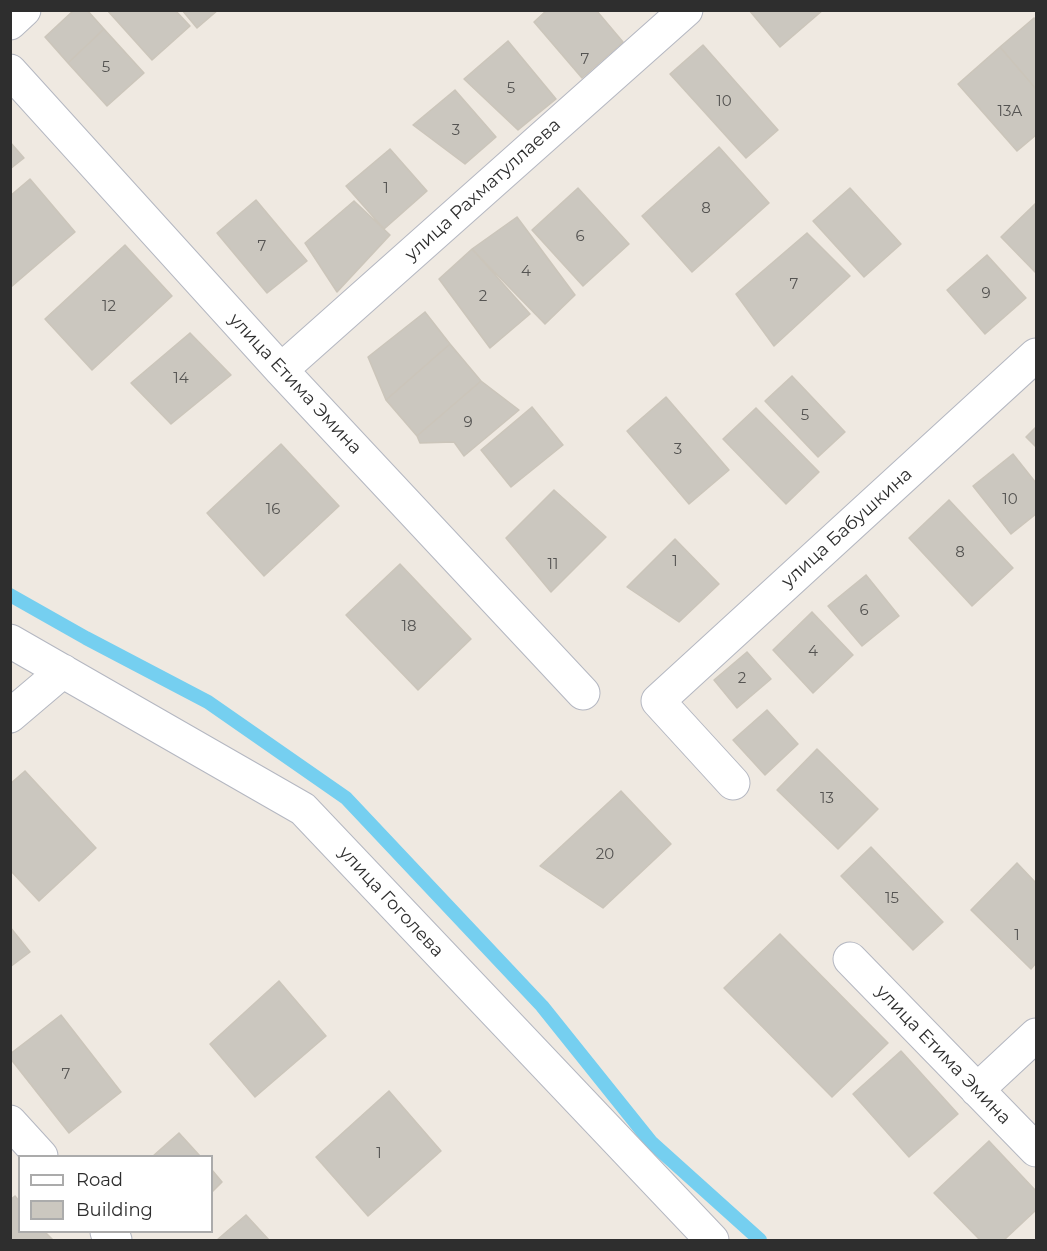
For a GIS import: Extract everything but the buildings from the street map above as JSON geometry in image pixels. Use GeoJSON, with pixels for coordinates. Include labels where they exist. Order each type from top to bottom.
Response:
{"type":"FeatureCollection","features":[{"type":"Feature","properties":{"kind":"street"},"geometry":{"type":"LineString","coordinates":[[10,23],[24,10]]}},
{"type":"Feature","properties":{"kind":"street","name":"улица Рахматуллаева"},"geometry":{"type":"LineString","coordinates":[[281,370],[686,10]]}},
{"type":"Feature","properties":{"kind":"street","name":"улица Етима Эмина"},"geometry":{"type":"LineString","coordinates":[[10,71],[281,370],[583,693]]}},
{"type":"Feature","properties":{"kind":"street","name":"улица Бабушкина"},"geometry":{"type":"LineString","coordinates":[[733,783],[658,701],[1036,355]]}},
{"type":"Feature","properties":{"kind":"street","name":"улица Гоголева"},"geometry":{"type":"LineString","coordinates":[[10,641],[303,809],[712,1240]]}},
{"type":"Feature","properties":{"kind":"street"},"geometry":{"type":"LineString","coordinates":[[10,716],[63,671]]}},
{"type":"Feature","properties":{"kind":"street","name":"улица Етима Эмина"},"geometry":{"type":"LineString","coordinates":[[850,959],[1036,1150]]}},
{"type":"Feature","properties":{"kind":"street"},"geometry":{"type":"LineString","coordinates":[[977,1090],[1036,1035]]}},
{"type":"Feature","properties":{"kind":"street"},"geometry":{"type":"LineString","coordinates":[[10,1122],[40,1155]]}},
{"type":"Feature","properties":{"kind":"waterway"},"geometry":{"type":"LineString","coordinates":[[10,595],[208,702],[346,798],[542,1006],[651,1142],[760,1240]]}}]}
